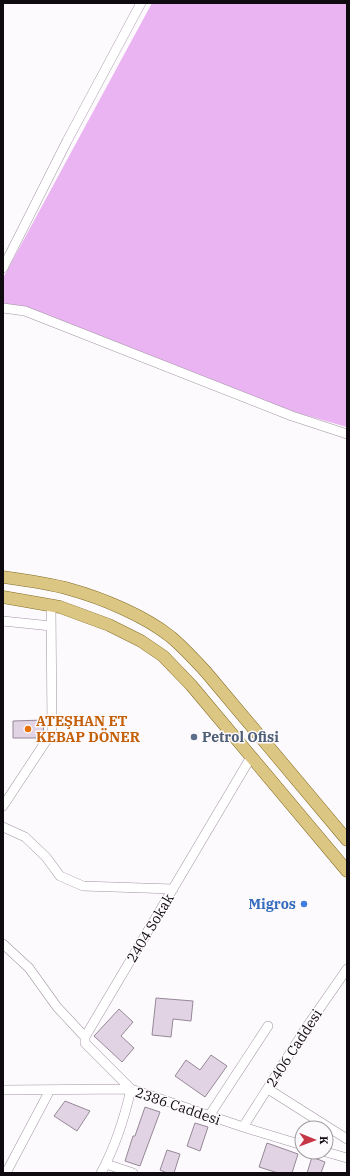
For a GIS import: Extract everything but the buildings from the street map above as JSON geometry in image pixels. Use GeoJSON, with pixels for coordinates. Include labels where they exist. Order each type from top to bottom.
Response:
{"type":"FeatureCollection","features":[{"type":"Feature","properties":{"kind":"main road"},"geometry":{"type":"LineString","coordinates":[[3,576],[82,593],[141,618],[171,637],[182,646],[206,672],[347,840]]}},
{"type":"Feature","properties":{"kind":"main road"},"geometry":{"type":"LineString","coordinates":[[3,597],[51,605],[109,625],[140,641],[163,656],[191,685],[347,871]]}},
{"type":"Feature","properties":{"kind":"street"},"geometry":{"type":"LineString","coordinates":[[3,268],[67,141],[141,3]]}},
{"type":"Feature","properties":{"kind":"street"},"geometry":{"type":"LineString","coordinates":[[3,308],[25,311],[292,416],[347,434]]}},
{"type":"Feature","properties":{"kind":"street"},"geometry":{"type":"LineString","coordinates":[[3,806],[52,732],[51,605]]}},
{"type":"Feature","properties":{"kind":"street"},"geometry":{"type":"LineString","coordinates":[[3,621],[51,626]]}},
{"type":"Feature","properties":{"kind":"street","name":"2404 Sokak"},"geometry":{"type":"LineString","coordinates":[[84,1037],[252,757]]}},
{"type":"Feature","properties":{"kind":"street"},"geometry":{"type":"LineString","coordinates":[[3,827],[25,837],[46,857],[60,876],[84,886],[173,889]]}},
{"type":"Feature","properties":{"kind":"street"},"geometry":{"type":"LineString","coordinates":[[3,944],[29,968],[57,1007],[84,1037],[85,1043],[131,1089],[124,1120],[101,1173]]}},
{"type":"Feature","properties":{"kind":"street","name":"2406 Caddesi"},"geometry":{"type":"LineString","coordinates":[[243,1127],[308,1025],[347,969]]}},
{"type":"Feature","properties":{"kind":"street"},"geometry":{"type":"LineString","coordinates":[[209,1116],[268,1026]]}},
{"type":"Feature","properties":{"kind":"street","name":"2386 Caddesi"},"geometry":{"type":"LineString","coordinates":[[3,1090],[131,1089],[209,1116],[294,1143]]}},
{"type":"Feature","properties":{"kind":"street"},"geometry":{"type":"LineString","coordinates":[[268,1089],[347,1140]]}},
{"type":"Feature","properties":{"kind":"street"},"geometry":{"type":"LineString","coordinates":[[6,1173],[50,1090]]}},
{"type":"Feature","properties":{"kind":"street"},"geometry":{"type":"LineString","coordinates":[[334,1154],[347,1158]]}},
{"type":"Feature","properties":{"kind":"street"},"geometry":{"type":"LineString","coordinates":[[106,1164],[133,1173]]}},
{"type":"Feature","properties":{"kind":"shaded area"},"geometry":{"type":"Polygon","coordinates":[[[152,3],[347,3],[347,427],[294,412],[3,306],[3,278],[152,3]]]}},
{"type":"Feature","properties":{"kind":"place","name":"ATEŞHAN ET KEBAP DÖNER"},"geometry":{"type":"Point","coordinates":[28,729]}},
{"type":"Feature","properties":{"kind":"place","name":"Petrol Ofisi"},"geometry":{"type":"Point","coordinates":[194,737]}},
{"type":"Feature","properties":{"kind":"place","name":"Migros"},"geometry":{"type":"Point","coordinates":[304,904]}}]}
